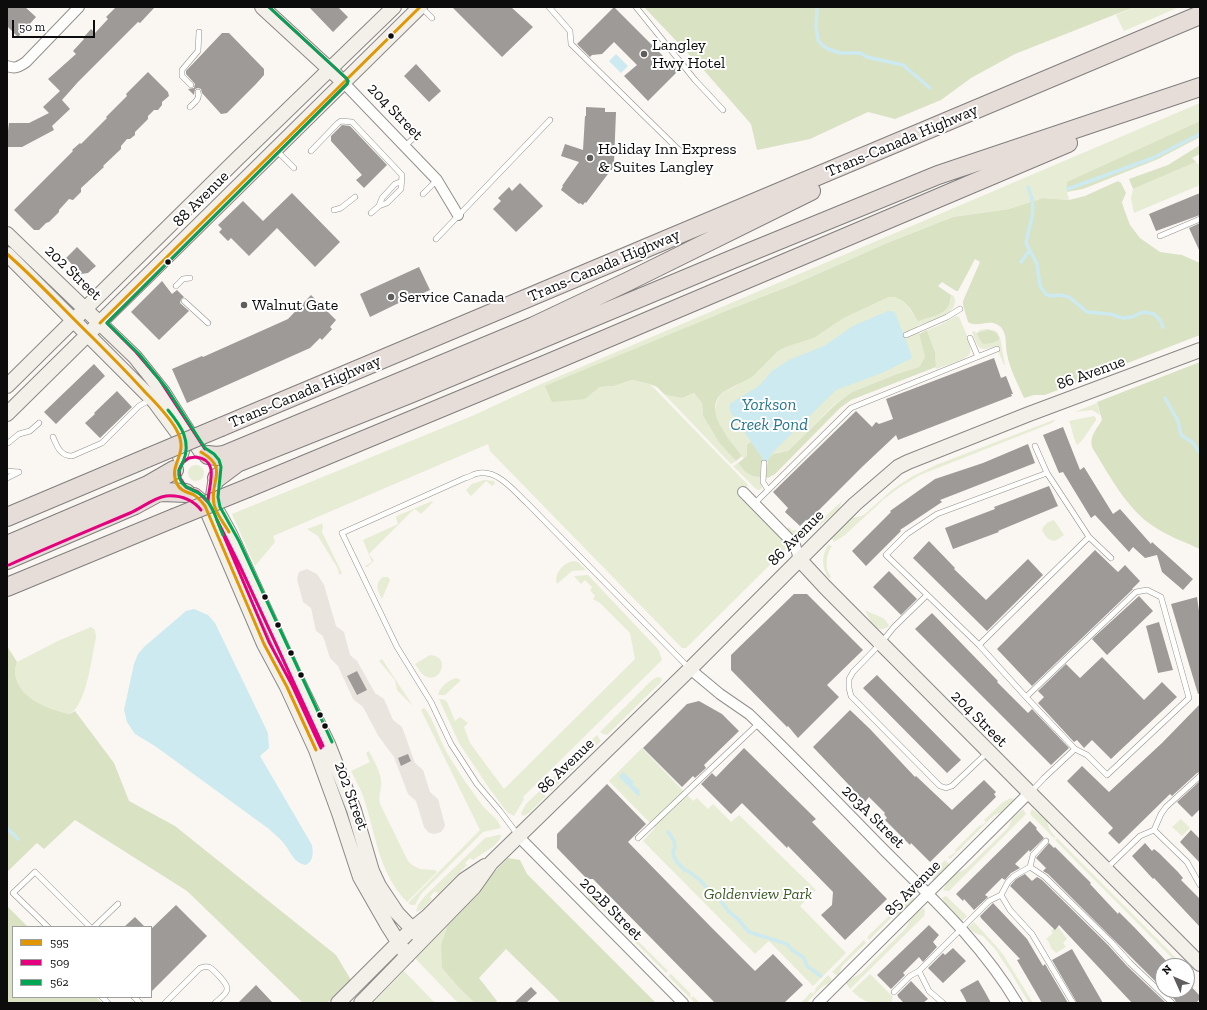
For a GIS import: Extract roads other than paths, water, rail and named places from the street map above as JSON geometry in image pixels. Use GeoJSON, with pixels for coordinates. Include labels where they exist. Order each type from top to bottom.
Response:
{"type":"FeatureCollection","features":[{"type":"Feature","properties":{"kind":"highway","name":"Trans-Canada Highway"},"geometry":{"type":"LineString","coordinates":[[7,517],[975,111],[1200,15]]}},
{"type":"Feature","properties":{"kind":"highway"},"geometry":{"type":"LineString","coordinates":[[216,481],[237,463],[410,394],[733,259],[938,176],[1200,87]]}},
{"type":"Feature","properties":{"kind":"highway"},"geometry":{"type":"LineString","coordinates":[[7,588],[549,363],[1200,87]]}},
{"type":"Feature","properties":{"kind":"highway"},"geometry":{"type":"LineString","coordinates":[[204,453],[216,456],[224,455],[534,326],[975,111]]}},
{"type":"Feature","properties":{"kind":"highway"},"geometry":{"type":"LineString","coordinates":[[7,545],[148,485],[177,464]]}},
{"type":"Feature","properties":{"kind":"highway"},"geometry":{"type":"LineString","coordinates":[[7,560],[136,505],[157,493],[190,494]]}},
{"type":"Feature","properties":{"kind":"main road","name":"204 Street"},"geometry":{"type":"LineString","coordinates":[[262,7],[343,82]]}},
{"type":"Feature","properties":{"kind":"main road","name":"88 Avenue"},"geometry":{"type":"LineString","coordinates":[[7,386],[239,157],[394,7]]}},
{"type":"Feature","properties":{"kind":"main road","name":"88 Avenue"},"geometry":{"type":"LineString","coordinates":[[7,414],[420,7]]}},
{"type":"Feature","properties":{"kind":"main road","name":"202 Street"},"geometry":{"type":"LineString","coordinates":[[7,234],[135,357],[163,392],[204,453]]}},
{"type":"Feature","properties":{"kind":"main road","name":"202 Street"},"geometry":{"type":"LineString","coordinates":[[10,260],[74,320],[154,401],[180,436],[183,448],[177,464]]}},
{"type":"Feature","properties":{"kind":"main road","name":"86 Avenue"},"geometry":{"type":"LineString","coordinates":[[361,1003],[474,887],[491,863],[518,836],[690,669],[871,489],[898,467],[1030,414],[1200,350]]}},
{"type":"Feature","properties":{"kind":"main road"},"geometry":{"type":"LineString","coordinates":[[193,451],[204,453],[213,460],[216,465],[218,473],[216,481],[208,492],[199,495],[190,494],[179,488],[176,483],[174,478],[177,464],[187,453],[193,451]]}},
{"type":"Feature","properties":{"kind":"main road","name":"202 Street"},"geometry":{"type":"LineString","coordinates":[[216,481],[213,496],[214,505],[230,534],[294,674],[328,744],[354,810],[372,871],[386,898],[397,913],[422,939]]}},
{"type":"Feature","properties":{"kind":"main road","name":"202 Street"},"geometry":{"type":"LineString","coordinates":[[190,494],[200,500],[205,506],[264,644],[287,687],[316,750],[340,813],[360,877],[407,956]]}},
{"type":"Feature","properties":{"kind":"main road","name":"204 Street"},"geometry":{"type":"LineString","coordinates":[[799,559],[988,752],[1200,964]]}},
{"type":"Feature","properties":{"kind":"main road","name":"86 Avenue"},"geometry":{"type":"LineString","coordinates":[[338,1003],[398,942],[428,916],[464,880],[491,863]]}},
{"type":"Feature","properties":{"kind":"street"},"geometry":{"type":"LineString","coordinates":[[11,67],[20,67],[26,62],[79,7]]}},
{"type":"Feature","properties":{"kind":"street","name":"204 Street"},"geometry":{"type":"LineString","coordinates":[[343,82],[437,180],[458,215]]}},
{"type":"Feature","properties":{"kind":"street","name":"204 Street"},"geometry":{"type":"LineString","coordinates":[[743,492],[795,545],[799,559]]}},
{"type":"Feature","properties":{"kind":"street","name":"203A Street"},"geometry":{"type":"LineString","coordinates":[[690,669],[759,723],[928,894],[961,928],[993,966],[1017,1003]]}},
{"type":"Feature","properties":{"kind":"street","name":"85 Avenue"},"geometry":{"type":"LineString","coordinates":[[818,1003],[1029,793]]}},
{"type":"Feature","properties":{"kind":"street","name":"202B Street"},"geometry":{"type":"LineString","coordinates":[[518,836],[683,1003]]}},
{"type":"Feature","properties":{"kind":"lane"},"geometry":{"type":"LineString","coordinates":[[420,7],[432,18]]}},
{"type":"Feature","properties":{"kind":"lane"},"geometry":{"type":"LineString","coordinates":[[549,7],[570,31],[571,44],[680,152]]}},
{"type":"Feature","properties":{"kind":"lane"},"geometry":{"type":"LineString","coordinates":[[636,7],[692,77],[723,110]]}},
{"type":"Feature","properties":{"kind":"lane"},"geometry":{"type":"LineString","coordinates":[[191,85],[182,76],[182,70],[198,51],[199,32]]}},
{"type":"Feature","properties":{"kind":"lane"},"geometry":{"type":"LineString","coordinates":[[190,107],[197,100],[199,96],[198,92]]}},
{"type":"Feature","properties":{"kind":"lane"},"geometry":{"type":"LineString","coordinates":[[436,239],[550,120]]}},
{"type":"Feature","properties":{"kind":"lane"},"geometry":{"type":"LineString","coordinates":[[311,151],[338,123],[349,121],[352,122],[402,175],[402,181],[395,184],[382,198],[379,206],[371,213]]}},
{"type":"Feature","properties":{"kind":"lane"},"geometry":{"type":"LineString","coordinates":[[405,146],[417,135]]}},
{"type":"Feature","properties":{"kind":"lane"},"geometry":{"type":"LineString","coordinates":[[275,149],[294,168]]}},
{"type":"Feature","properties":{"kind":"lane"},"geometry":{"type":"LineString","coordinates":[[423,194],[437,180]]}},
{"type":"Feature","properties":{"kind":"lane"},"geometry":{"type":"LineString","coordinates":[[334,210],[341,208],[355,197]]}},
{"type":"Feature","properties":{"kind":"lane"},"geometry":{"type":"LineString","coordinates":[[1160,236],[1200,219]]}},
{"type":"Feature","properties":{"kind":"lane"},"geometry":{"type":"LineString","coordinates":[[176,286],[183,279],[190,278]]}},
{"type":"Feature","properties":{"kind":"lane"},"geometry":{"type":"LineString","coordinates":[[184,301],[208,323]]}},
{"type":"Feature","properties":{"kind":"lane"},"geometry":{"type":"LineString","coordinates":[[906,335],[948,317],[960,309]]}},
{"type":"Feature","properties":{"kind":"lane"},"geometry":{"type":"LineString","coordinates":[[970,338],[978,357]]}},
{"type":"Feature","properties":{"kind":"lane"},"geometry":{"type":"LineString","coordinates":[[755,503],[851,408],[997,349]]}},
{"type":"Feature","properties":{"kind":"lane"},"geometry":{"type":"LineString","coordinates":[[53,437],[58,448],[66,456],[72,456],[102,443],[139,406],[146,402],[154,401]]}},
{"type":"Feature","properties":{"kind":"lane"},"geometry":{"type":"LineString","coordinates":[[8,443],[19,434],[30,431],[39,423]]}},
{"type":"Feature","properties":{"kind":"lane"},"geometry":{"type":"LineString","coordinates":[[1035,446],[1047,473],[1089,537],[1111,558]]}},
{"type":"Feature","properties":{"kind":"lane"},"geometry":{"type":"LineString","coordinates":[[764,463],[763,482],[768,490]]}},
{"type":"Feature","properties":{"kind":"lane"},"geometry":{"type":"LineString","coordinates":[[7,471],[20,472],[7,478]]}},
{"type":"Feature","properties":{"kind":"lane"},"geometry":{"type":"LineString","coordinates":[[518,836],[507,820],[477,784],[451,744],[431,702],[397,647],[342,534],[465,478],[481,473],[492,475],[504,481],[527,503],[690,669]]}},
{"type":"Feature","properties":{"kind":"lane"},"geometry":{"type":"LineString","coordinates":[[1026,697],[1136,592],[1147,590],[1161,597],[1189,698],[1107,775],[1087,755],[1075,749],[1026,697],[979,645],[886,555],[907,534],[937,514],[1047,473]]}},
{"type":"Feature","properties":{"kind":"lane"},"geometry":{"type":"LineString","coordinates":[[979,645],[1089,537]]}},
{"type":"Feature","properties":{"kind":"lane"},"geometry":{"type":"LineString","coordinates":[[927,595],[894,627],[853,672],[849,679],[851,696],[940,786],[946,788],[952,786],[988,752]]}},
{"type":"Feature","properties":{"kind":"lane"},"geometry":{"type":"LineString","coordinates":[[638,838],[759,723]]}},
{"type":"Feature","properties":{"kind":"lane"},"geometry":{"type":"LineString","coordinates":[[1029,793],[1075,749]]}},
{"type":"Feature","properties":{"kind":"lane"},"geometry":{"type":"LineString","coordinates":[[1105,870],[1135,840],[1140,836],[1154,830],[1166,807],[1200,776]]}},
{"type":"Feature","properties":{"kind":"lane"},"geometry":{"type":"LineString","coordinates":[[1154,830],[1187,862],[1200,885]]}},
{"type":"Feature","properties":{"kind":"lane"},"geometry":{"type":"LineString","coordinates":[[894,992],[910,976],[919,971],[989,901],[1001,895],[1008,882],[1014,876],[1030,867],[1033,855],[1046,841]]}},
{"type":"Feature","properties":{"kind":"lane"},"geometry":{"type":"LineString","coordinates":[[1030,867],[1045,877],[1172,1003]]}},
{"type":"Feature","properties":{"kind":"lane"},"geometry":{"type":"LineString","coordinates":[[47,926],[13,893],[35,872],[89,926]]}},
{"type":"Feature","properties":{"kind":"lane"},"geometry":{"type":"LineString","coordinates":[[1001,895],[1010,910],[1032,934],[1073,1003]]}},
{"type":"Feature","properties":{"kind":"lane"},"geometry":{"type":"LineString","coordinates":[[95,926],[118,904]]}},
{"type":"Feature","properties":{"kind":"lane"},"geometry":{"type":"LineString","coordinates":[[165,1003],[200,968],[204,966],[209,967],[226,983],[228,988],[215,1003]]}},
{"type":"Feature","properties":{"kind":"lane"},"geometry":{"type":"LineString","coordinates":[[919,971],[925,986],[943,1003]]}},
{"type":"Feature","properties":{"kind":"water"},"geometry":{"type":"Polygon","coordinates":[[[616,54],[628,66],[621,73],[609,61],[616,54]]]}},
{"type":"Feature","properties":{"kind":"water","name":"Yorkson Creek Pond"},"geometry":{"type":"Polygon","coordinates":[[[888,311],[893,311],[896,315],[912,358],[882,373],[836,390],[774,451],[766,463],[763,462],[761,456],[731,413],[729,407],[731,403],[759,386],[772,371],[789,360],[824,346],[853,326],[888,311]]]}},
{"type":"Feature","properties":{"kind":"water"},"geometry":{"type":"Polygon","coordinates":[[[194,609],[208,615],[215,623],[268,733],[269,748],[260,756],[312,845],[312,859],[306,865],[296,860],[283,843],[269,829],[155,746],[135,734],[127,722],[124,710],[134,664],[138,654],[144,647],[186,611],[194,609]]]}},
{"type":"Feature","properties":{"kind":"water"},"geometry":{"type":"Polygon","coordinates":[[[623,772],[634,782],[632,784],[640,791],[640,795],[638,796],[619,777],[623,772]]]}},
{"type":"Feature","properties":{"kind":"waterway"},"geometry":{"type":"LineString","coordinates":[[817,7],[816,27],[818,40],[822,45],[828,49],[840,53],[860,53],[867,57],[903,65],[930,88]]}},
{"type":"Feature","properties":{"kind":"waterway"},"geometry":{"type":"LineString","coordinates":[[1068,189],[1153,158],[1200,134]]}},
{"type":"Feature","properties":{"kind":"waterway"},"geometry":{"type":"LineString","coordinates":[[1028,187],[1033,209],[1026,243],[1037,264],[1040,286],[1046,294],[1050,296],[1060,295],[1069,297],[1087,312],[1110,314],[1123,318],[1132,317],[1143,312],[1154,314],[1160,320],[1163,327]]}},
{"type":"Feature","properties":{"kind":"waterway"},"geometry":{"type":"LineString","coordinates":[[1021,262],[1029,251]]}},
{"type":"Feature","properties":{"kind":"waterway"},"geometry":{"type":"LineString","coordinates":[[1165,398],[1178,421],[1181,435],[1192,442],[1200,453]]}},
{"type":"Feature","properties":{"kind":"waterway"},"geometry":{"type":"LineString","coordinates":[[7,828],[18,839]]}},
{"type":"Feature","properties":{"kind":"waterway"},"geometry":{"type":"LineString","coordinates":[[668,832],[674,841],[675,847],[673,852],[677,862],[685,870],[701,881],[710,892],[716,894],[729,912],[738,919],[749,932],[787,944],[792,950],[804,958],[807,966],[821,976]]}},
{"type":"Feature","properties":{"kind":"place","name":"Langley Hwy Hotel"},"geometry":{"type":"Point","coordinates":[644,54]}},
{"type":"Feature","properties":{"kind":"place","name":"Holiday Inn Express & Suites Langley"},"geometry":{"type":"Point","coordinates":[590,158]}},
{"type":"Feature","properties":{"kind":"place","name":"Service Canada"},"geometry":{"type":"Point","coordinates":[391,297]}},
{"type":"Feature","properties":{"kind":"place","name":"Walnut Gate"},"geometry":{"type":"Point","coordinates":[244,305]}},
{"type":"Feature","properties":{"kind":"park label","name":"Goldenview Park"},"geometry":{"type":"Point","coordinates":[758,894]}}]}
